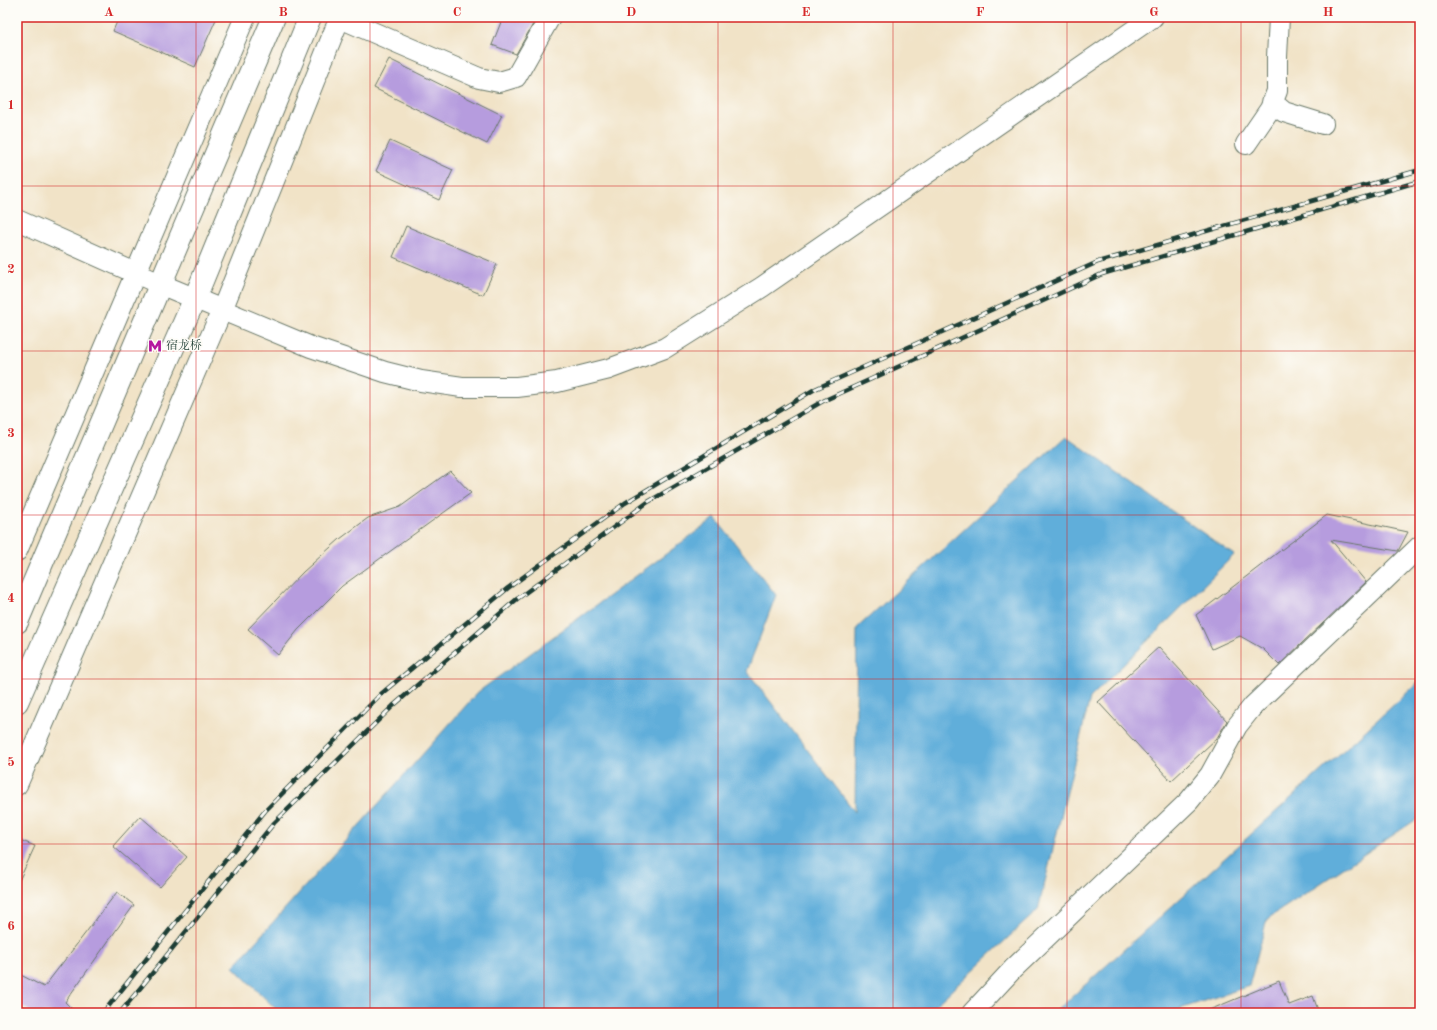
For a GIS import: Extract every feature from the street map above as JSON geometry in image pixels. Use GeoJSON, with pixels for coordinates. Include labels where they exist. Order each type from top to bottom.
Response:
{"type":"FeatureCollection","features":[{"type":"Feature","properties":{"kind":"main road"},"geometry":{"type":"LineString","coordinates":[[17,622],[274,17]]}},
{"type":"Feature","properties":{"kind":"main road"},"geometry":{"type":"LineString","coordinates":[[17,702],[195,298],[310,17]]}},
{"type":"Feature","properties":{"kind":"street"},"geometry":{"type":"LineString","coordinates":[[17,551],[245,17]]}},
{"type":"Feature","properties":{"kind":"street"},"geometry":{"type":"LineString","coordinates":[[17,785],[222,310],[340,18],[479,78],[499,82],[516,77],[550,17]]}},
{"type":"Feature","properties":{"kind":"street"},"geometry":{"type":"LineString","coordinates":[[17,220],[160,284],[348,361],[421,381],[456,386],[517,387],[557,382],[609,369],[665,348],[762,287],[1153,17]]}},
{"type":"Feature","properties":{"kind":"street"},"geometry":{"type":"LineString","coordinates":[[1246,144],[1270,109],[1277,90],[1279,17]]}},
{"type":"Feature","properties":{"kind":"street"},"geometry":{"type":"LineString","coordinates":[[1272,102],[1284,112],[1323,124]]}},
{"type":"Feature","properties":{"kind":"street"},"geometry":{"type":"LineString","coordinates":[[972,1013],[1013,970],[1189,801],[1210,775],[1237,726],[1253,706],[1420,546]]}},
{"type":"Feature","properties":{"kind":"water"},"geometry":{"type":"Polygon","coordinates":[[[1066,436],[1234,555],[1090,698],[1038,910],[927,1013],[280,1013],[233,967],[478,692],[715,518],[776,595],[747,671],[855,812],[857,628],[1066,436]]]}},
{"type":"Feature","properties":{"kind":"water"},"geometry":{"type":"Polygon","coordinates":[[[1420,681],[1420,817],[1267,919],[1249,986],[1168,1013],[1054,1013],[1420,681]]]}},
{"type":"Feature","properties":{"kind":"building"},"geometry":{"type":"Polygon","coordinates":[[[119,17],[217,17],[195,67],[113,31],[119,17]]]}},
{"type":"Feature","properties":{"kind":"building"},"geometry":{"type":"Polygon","coordinates":[[[503,17],[537,17],[516,54],[492,45],[503,17]]]}},
{"type":"Feature","properties":{"kind":"building"},"geometry":{"type":"Polygon","coordinates":[[[389,59],[502,115],[487,144],[374,88],[389,59]]]}},
{"type":"Feature","properties":{"kind":"building"},"geometry":{"type":"Polygon","coordinates":[[[390,141],[453,170],[439,200],[376,171],[390,141]]]}},
{"type":"Feature","properties":{"kind":"building"},"geometry":{"type":"Polygon","coordinates":[[[406,226],[497,264],[483,295],[393,257],[406,226]]]}},
{"type":"Feature","properties":{"kind":"building"},"geometry":{"type":"Polygon","coordinates":[[[450,471],[471,493],[342,586],[298,630],[278,655],[248,629],[303,572],[340,539],[368,518],[400,507],[450,471]]]}},
{"type":"Feature","properties":{"kind":"building"},"geometry":{"type":"Polygon","coordinates":[[[1327,515],[1408,532],[1398,551],[1331,540],[1366,582],[1279,665],[1263,649],[1240,636],[1212,649],[1196,615],[1327,515]]]}},
{"type":"Feature","properties":{"kind":"building"},"geometry":{"type":"Polygon","coordinates":[[[1159,647],[1227,721],[1217,738],[1171,781],[1098,702],[1159,647]]]}},
{"type":"Feature","properties":{"kind":"building"},"geometry":{"type":"Polygon","coordinates":[[[140,816],[187,857],[160,887],[113,846],[140,816]]]}},
{"type":"Feature","properties":{"kind":"building"},"geometry":{"type":"Polygon","coordinates":[[[17,839],[35,846],[17,885],[17,839]]]}},
{"type":"Feature","properties":{"kind":"building"},"geometry":{"type":"Polygon","coordinates":[[[117,892],[134,905],[65,1002],[76,1013],[32,1013],[17,1003],[17,973],[44,987],[117,892]]]}},
{"type":"Feature","properties":{"kind":"building"},"geometry":{"type":"Polygon","coordinates":[[[1279,981],[1289,1005],[1313,996],[1319,1013],[1202,1013],[1279,981]]]}},
{"type":"Feature","properties":{"kind":"railway"},"geometry":{"type":"LineString","coordinates":[[103,1013],[265,811],[381,694],[508,588],[625,503],[815,389],[1098,262],[1420,170]]}},
{"type":"Feature","properties":{"kind":"railway"},"geometry":{"type":"LineString","coordinates":[[120,1013],[274,823],[393,706],[517,599],[648,502],[823,401],[1102,274],[1420,181]]}},
{"type":"Feature","properties":{"kind":"place","name":"宿龙桥"},"geometry":{"type":"Point","coordinates":[155,346]}}]}
